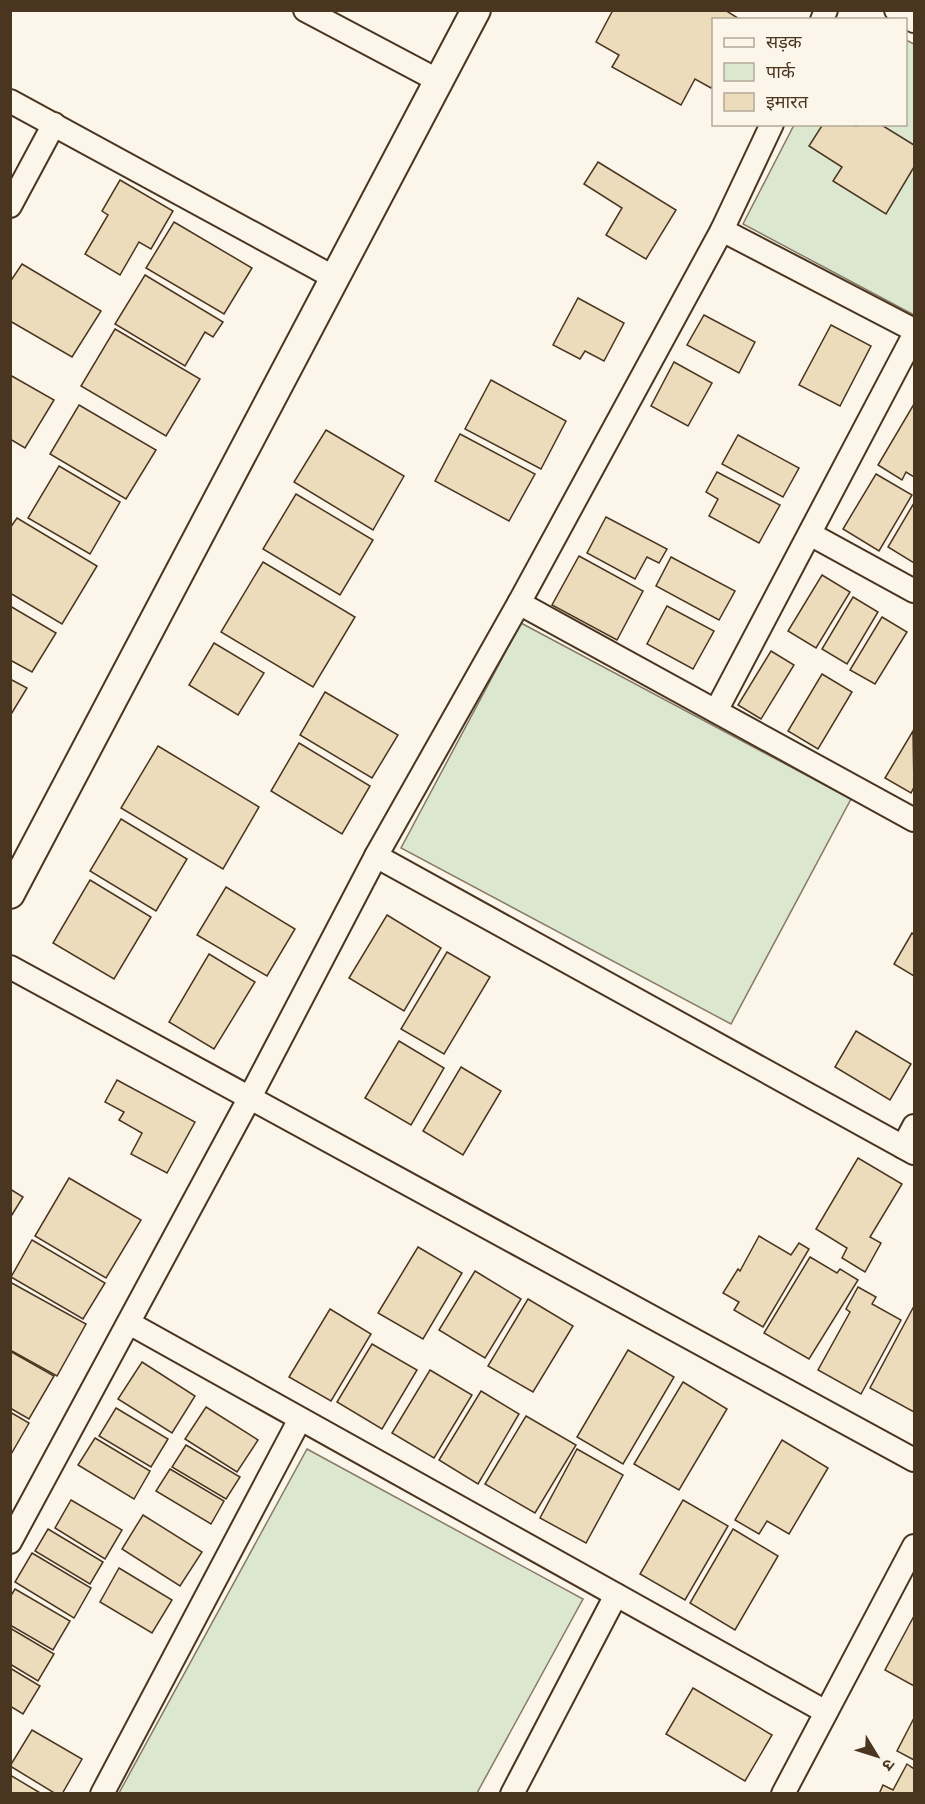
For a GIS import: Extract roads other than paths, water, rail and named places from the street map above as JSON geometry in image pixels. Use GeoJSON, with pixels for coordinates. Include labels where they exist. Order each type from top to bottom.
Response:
{"type":"FeatureCollection","features":[{"type":"Feature","properties":{"kind":"street"},"geometry":{"type":"LineString","coordinates":[[305,10],[439,81]]}},
{"type":"Feature","properties":{"kind":"street"},"geometry":{"type":"LineString","coordinates":[[10,894],[476,10]]}},
{"type":"Feature","properties":{"kind":"street"},"geometry":{"type":"LineString","coordinates":[[896,10],[915,21]]}},
{"type":"Feature","properties":{"kind":"street"},"geometry":{"type":"LineString","coordinates":[[10,101],[335,279]]}},
{"type":"Feature","properties":{"kind":"street"},"geometry":{"type":"LineString","coordinates":[[10,206],[54,124]]}},
{"type":"Feature","properties":{"kind":"street"},"geometry":{"type":"LineString","coordinates":[[10,1542],[249,1099],[376,856],[519,603],[722,230],[771,126]]}},
{"type":"Feature","properties":{"kind":"street"},"geometry":{"type":"LineString","coordinates":[[717,711],[915,333],[722,230]]}},
{"type":"Feature","properties":{"kind":"street"},"geometry":{"type":"LineString","coordinates":[[810,534],[915,591]]}},
{"type":"Feature","properties":{"kind":"street"},"geometry":{"type":"LineString","coordinates":[[519,603],[915,820]]}},
{"type":"Feature","properties":{"kind":"street"},"geometry":{"type":"LineString","coordinates":[[376,856],[909,1150],[915,1126]]}},
{"type":"Feature","properties":{"kind":"street"},"geometry":{"type":"LineString","coordinates":[[10,967],[915,1460]]}},
{"type":"Feature","properties":{"kind":"street"},"geometry":{"type":"LineString","coordinates":[[129,1323],[826,1712]]}},
{"type":"Feature","properties":{"kind":"street"},"geometry":{"type":"LineString","coordinates":[[102,1794],[300,1419]]}},
{"type":"Feature","properties":{"kind":"street"},"geometry":{"type":"LineString","coordinates":[[783,1794],[915,1546]]}},
{"type":"Feature","properties":{"kind":"street"},"geometry":{"type":"LineString","coordinates":[[512,1794],[616,1595]]}}]}
